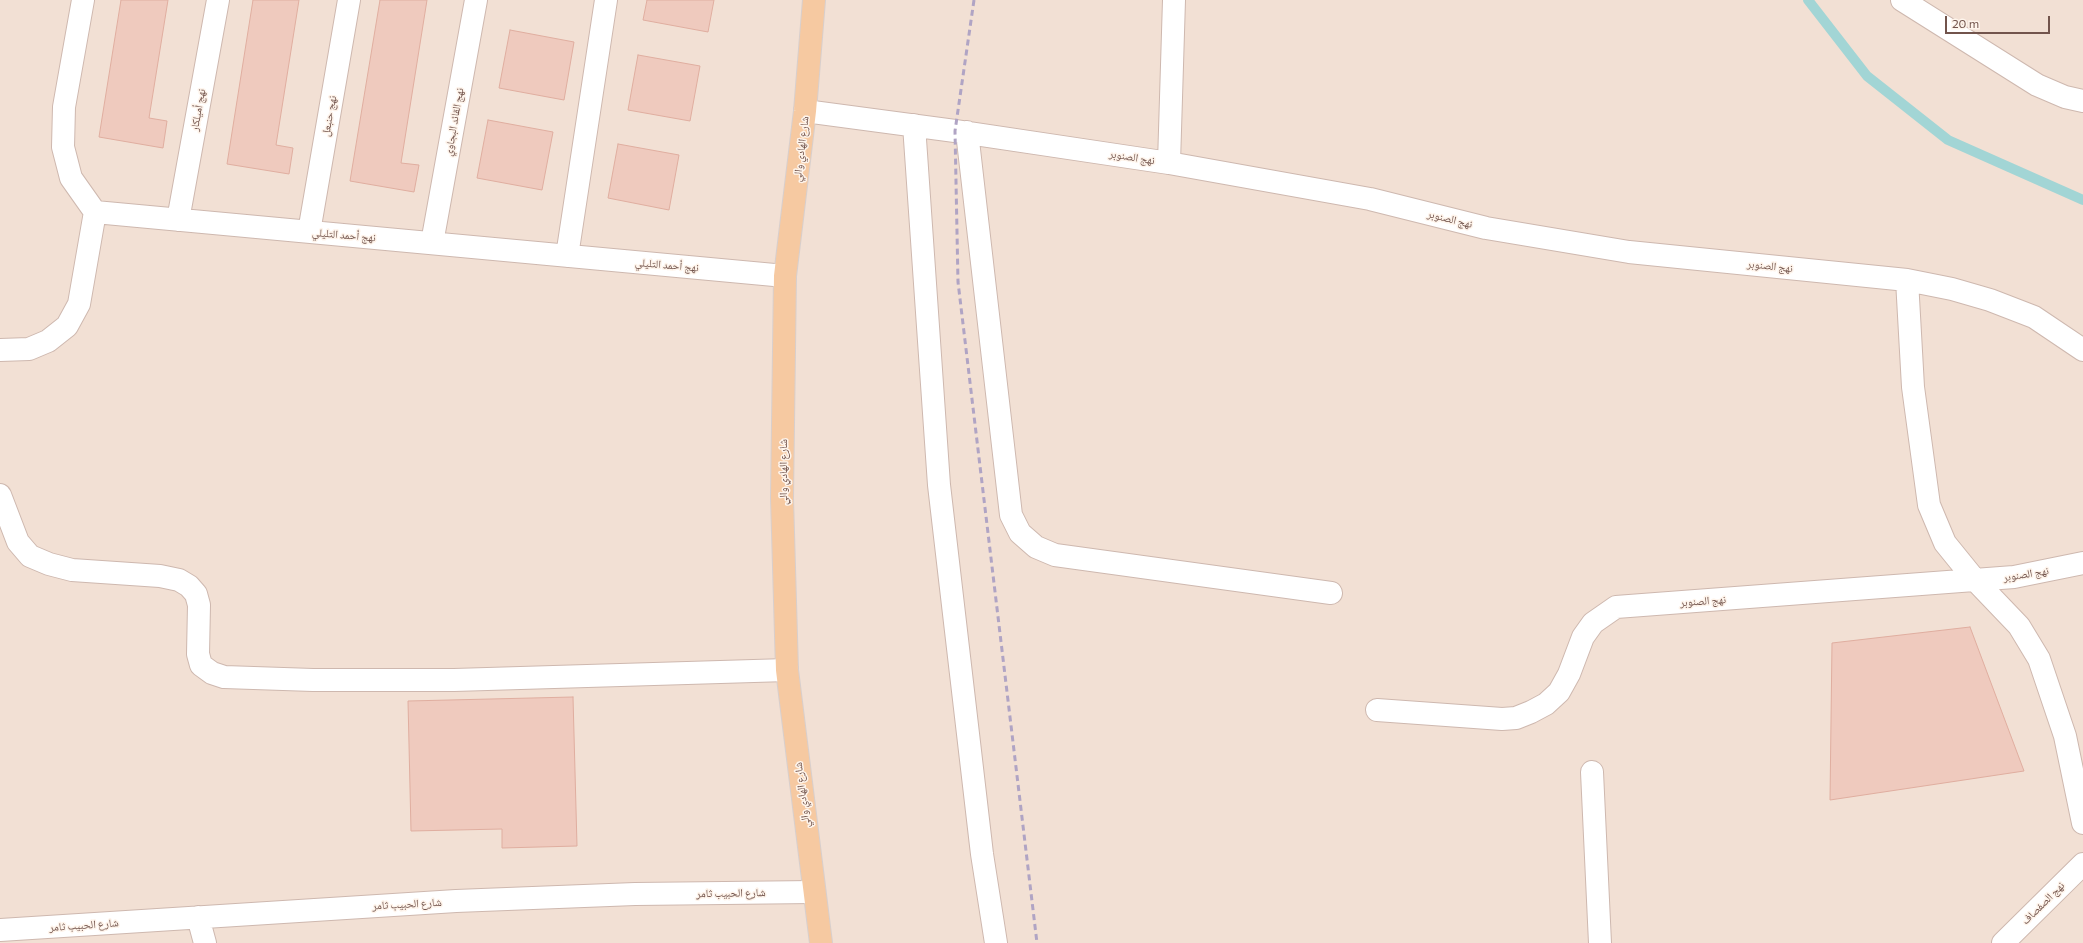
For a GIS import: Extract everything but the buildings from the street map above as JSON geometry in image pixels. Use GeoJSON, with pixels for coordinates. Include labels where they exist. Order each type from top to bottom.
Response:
{"type":"FeatureCollection","features":[{"type":"Feature","properties":{"kind":"main road","name":"شارع الهادي والي"},"geometry":{"type":"LineString","coordinates":[[814,0],[805,111],[785,276],[782,498],[787,670],[821,943]]}},
{"type":"Feature","properties":{"kind":"street"},"geometry":{"type":"LineString","coordinates":[[0,350],[29,349],[48,341],[67,326],[79,304],[95,212],[71,178],[62,147],[64,106],[83,0]]}},
{"type":"Feature","properties":{"kind":"street","name":"نهج أميلكار"},"geometry":{"type":"LineString","coordinates":[[178,220],[218,0]]}},
{"type":"Feature","properties":{"kind":"street","name":"نهج حنبعل"},"geometry":{"type":"LineString","coordinates":[[309,232],[349,0]]}},
{"type":"Feature","properties":{"kind":"street","name":"نهج القائد البجاوي"},"geometry":{"type":"LineString","coordinates":[[432,243],[476,0]]}},
{"type":"Feature","properties":{"kind":"street"},"geometry":{"type":"LineString","coordinates":[[567,256],[606,0]]}},
{"type":"Feature","properties":{"kind":"street"},"geometry":{"type":"LineString","coordinates":[[1169,162],[1174,0]]}},
{"type":"Feature","properties":{"kind":"street"},"geometry":{"type":"LineString","coordinates":[[1902,0],[2037,85],[2083,101]]}},
{"type":"Feature","properties":{"kind":"street","name":"نهج الصنوبر"},"geometry":{"type":"LineString","coordinates":[[805,111],[968,132],[1169,162],[1370,199],[1486,228],[1622,251],[1907,280],[1990,300],[2034,317],[2083,350]]}},
{"type":"Feature","properties":{"kind":"street"},"geometry":{"type":"LineString","coordinates":[[914,125],[939,485],[982,854],[996,943]]}},
{"type":"Feature","properties":{"kind":"street"},"geometry":{"type":"LineString","coordinates":[[968,132],[1011,515],[1020,533],[1036,547],[1055,555],[1331,593]]}},
{"type":"Feature","properties":{"kind":"street","name":"نهج أحمد التليلي"},"geometry":{"type":"LineString","coordinates":[[95,212],[785,276]]}},
{"type":"Feature","properties":{"kind":"street"},"geometry":{"type":"LineString","coordinates":[[1907,280],[1913,387],[1929,505],[1945,543],[1975,580],[2019,626],[2039,659],[2065,736],[2083,823]]}},
{"type":"Feature","properties":{"kind":"street"},"geometry":{"type":"LineString","coordinates":[[0,495],[18,542],[30,556],[49,564],[72,570],[160,576],[179,580],[189,586],[196,594],[199,605],[198,654],[201,665],[212,673],[224,677],[313,680],[454,680],[787,670]]}},
{"type":"Feature","properties":{"kind":"street","name":"نهج الصنوبر"},"geometry":{"type":"LineString","coordinates":[[1377,710],[1502,719],[1516,718],[1532,712],[1546,704],[1559,692],[1569,674],[1583,636],[1593,623],[1616,607],[2014,577],[2083,563]]}},
{"type":"Feature","properties":{"kind":"street"},"geometry":{"type":"LineString","coordinates":[[1592,772],[1600,943]]}},
{"type":"Feature","properties":{"kind":"street","name":"نهج الصفصاف"},"geometry":{"type":"LineString","coordinates":[[2003,943],[2083,864]]}},
{"type":"Feature","properties":{"kind":"street","name":"شارع الحبيب ثامر"},"geometry":{"type":"LineString","coordinates":[[0,930],[26,936],[198,917],[456,901],[635,894],[814,892]]}},
{"type":"Feature","properties":{"kind":"street"},"geometry":{"type":"LineString","coordinates":[[198,917],[205,943]]}},
{"type":"Feature","properties":{"kind":"shaded area"},"geometry":{"type":"Polygon","coordinates":[[[0,0],[2083,0],[2083,943],[0,943],[0,0]]]}},
{"type":"Feature","properties":{"kind":"waterway"},"geometry":{"type":"LineString","coordinates":[[1808,0],[1867,76],[1948,140],[2083,200]]}},
{"type":"Feature","properties":{"kind":"railway"},"geometry":{"type":"LineString","coordinates":[[974,0],[955,131],[958,282],[1037,943]]}}]}
